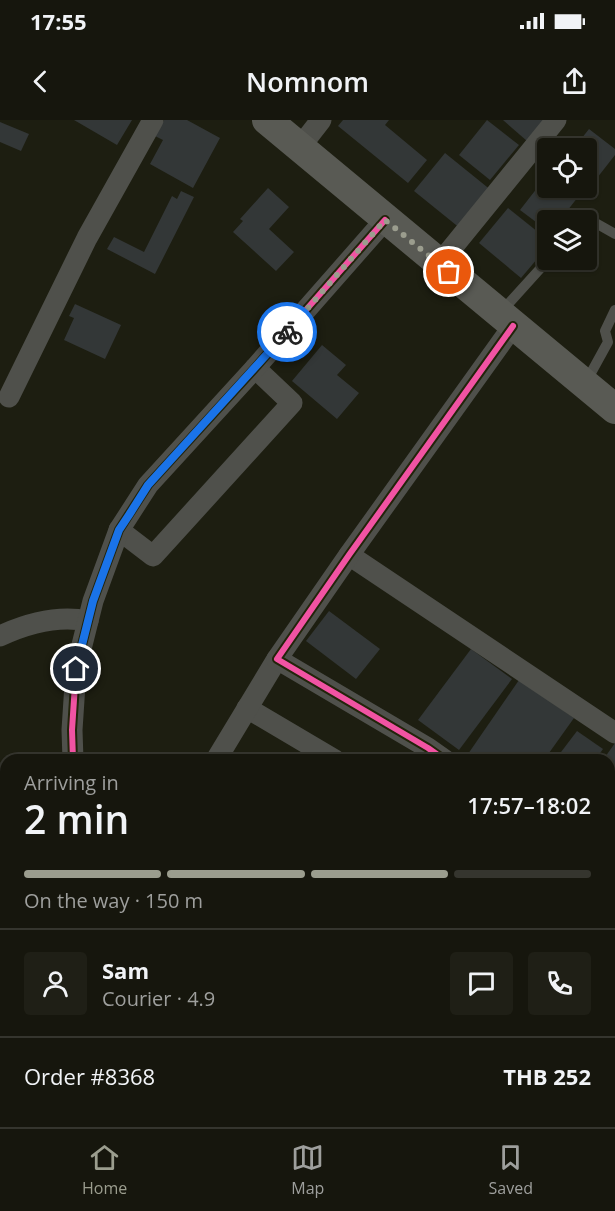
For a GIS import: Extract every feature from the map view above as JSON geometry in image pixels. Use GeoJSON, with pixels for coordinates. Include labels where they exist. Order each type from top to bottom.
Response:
{"type":"FeatureCollection","features":[{"type":"Feature","properties":{"kind":"street"},"geometry":{"type":"LineString","coordinates":[[9,397],[87,238],[153,120]]}},
{"type":"Feature","properties":{"kind":"street"},"geometry":{"type":"LineString","coordinates":[[267,120],[615,409]]}},
{"type":"Feature","properties":{"kind":"street"},"geometry":{"type":"LineString","coordinates":[[300,147],[321,120]]}},
{"type":"Feature","properties":{"kind":"street"},"geometry":{"type":"LineString","coordinates":[[439,264],[556,120]]}},
{"type":"Feature","properties":{"kind":"street"},"geometry":{"type":"LineString","coordinates":[[73,754],[76,669],[93,601],[119,530],[148,485],[385,220]]}},
{"type":"Feature","properties":{"kind":"street"},"geometry":{"type":"LineString","coordinates":[[220,754],[277,659],[506,320]]}},
{"type":"Feature","properties":{"kind":"street"},"geometry":{"type":"LineString","coordinates":[[119,530],[153,556],[292,403],[255,368]]}},
{"type":"Feature","properties":{"kind":"street"},"geometry":{"type":"LineString","coordinates":[[349,555],[615,733]]}},
{"type":"Feature","properties":{"kind":"street"},"geometry":{"type":"LineString","coordinates":[[0,636],[18,627],[44,621],[73,618],[88,621]]}},
{"type":"Feature","properties":{"kind":"street"},"geometry":{"type":"LineString","coordinates":[[277,659],[438,754]]}},
{"type":"Feature","properties":{"kind":"street"},"geometry":{"type":"LineString","coordinates":[[248,708],[324,754]]}},
{"type":"Feature","properties":{"kind":"lane"},"geometry":{"type":"LineString","coordinates":[[597,222],[615,234]]}},
{"type":"Feature","properties":{"kind":"lane"},"geometry":{"type":"LineString","coordinates":[[506,320],[541,270]]}},
{"type":"Feature","properties":{"kind":"lane"},"geometry":{"type":"LineString","coordinates":[[585,385],[608,342],[605,331],[615,310]]}},
{"type":"Feature","properties":{"kind":"building"},"geometry":{"type":"Polygon","coordinates":[[[74,120],[132,120],[117,145],[74,120]]]}},
{"type":"Feature","properties":{"kind":"building"},"geometry":{"type":"Polygon","coordinates":[[[164,120],[187,120],[220,138],[193,188],[150,164],[163,140],[155,136],[164,120]]]}},
{"type":"Feature","properties":{"kind":"building"},"geometry":{"type":"Polygon","coordinates":[[[343,120],[389,120],[385,125],[427,160],[408,183],[338,126],[343,120]]]}},
{"type":"Feature","properties":{"kind":"building"},"geometry":{"type":"Polygon","coordinates":[[[487,120],[519,145],[490,180],[459,155],[487,120]]]}},
{"type":"Feature","properties":{"kind":"building"},"geometry":{"type":"Polygon","coordinates":[[[503,120],[544,120],[527,141],[503,120]]]}},
{"type":"Feature","properties":{"kind":"building"},"geometry":{"type":"Polygon","coordinates":[[[0,122],[29,134],[21,151],[0,142],[0,122]]]}},
{"type":"Feature","properties":{"kind":"building"},"geometry":{"type":"Polygon","coordinates":[[[589,129],[615,149],[615,155],[597,178],[597,138],[582,138],[589,129]]]}},
{"type":"Feature","properties":{"kind":"building"},"geometry":{"type":"Polygon","coordinates":[[[445,153],[492,191],[461,229],[414,191],[445,153]]]}},
{"type":"Feature","properties":{"kind":"building"},"geometry":{"type":"Polygon","coordinates":[[[268,188],[289,207],[269,229],[294,252],[276,271],[233,232],[243,221],[240,219],[268,188]]]}},
{"type":"Feature","properties":{"kind":"building"},"geometry":{"type":"Polygon","coordinates":[[[537,188],[537,198],[577,198],[568,210],[537,210],[537,223],[520,210],[537,188]]]}},
{"type":"Feature","properties":{"kind":"building"},"geometry":{"type":"Polygon","coordinates":[[[181,191],[194,197],[155,274],[107,249],[114,237],[144,252],[172,196],[177,199],[181,191]]]}},
{"type":"Feature","properties":{"kind":"building"},"geometry":{"type":"Polygon","coordinates":[[[508,208],[537,231],[537,259],[521,278],[479,243],[508,208]]]}},
{"type":"Feature","properties":{"kind":"building"},"geometry":{"type":"Polygon","coordinates":[[[75,304],[121,325],[105,359],[64,340],[74,318],[69,316],[75,304]]]}},
{"type":"Feature","properties":{"kind":"building"},"geometry":{"type":"Polygon","coordinates":[[[322,345],[346,365],[337,375],[359,393],[337,419],[292,381],[322,345]]]}},
{"type":"Feature","properties":{"kind":"building"},"geometry":{"type":"Polygon","coordinates":[[[329,611],[380,649],[356,679],[306,641],[329,611]]]}},
{"type":"Feature","properties":{"kind":"building"},"geometry":{"type":"Polygon","coordinates":[[[471,649],[512,679],[459,750],[418,720],[471,649]]]}},
{"type":"Feature","properties":{"kind":"building"},"geometry":{"type":"Polygon","coordinates":[[[519,680],[574,718],[548,754],[468,754],[519,680]]]}},
{"type":"Feature","properties":{"kind":"building"},"geometry":{"type":"Polygon","coordinates":[[[577,731],[603,749],[599,754],[560,754],[577,731]]]}},
{"type":"Feature","properties":{"kind":"building"},"geometry":{"type":"Polygon","coordinates":[[[615,743],[615,754],[607,754],[615,743]]]}},
{"type":"Feature","properties":{"kind":"cycle path"},"geometry":{"type":"LineString","coordinates":[[73,754],[76,669],[93,601],[119,530],[148,485],[385,220]]}},
{"type":"Feature","properties":{"kind":"cycle path"},"geometry":{"type":"LineString","coordinates":[[436,754],[277,659],[513,326]]}},
{"type":"Feature","properties":{"kind":"way so far"},"geometry":{"type":"LineString","coordinates":[[287,332],[385,220],[449,272]]}},
{"type":"Feature","properties":{"kind":"route"},"geometry":{"type":"LineString","coordinates":[[76,669],[93,601],[119,530],[148,485],[287,332]]}}]}
